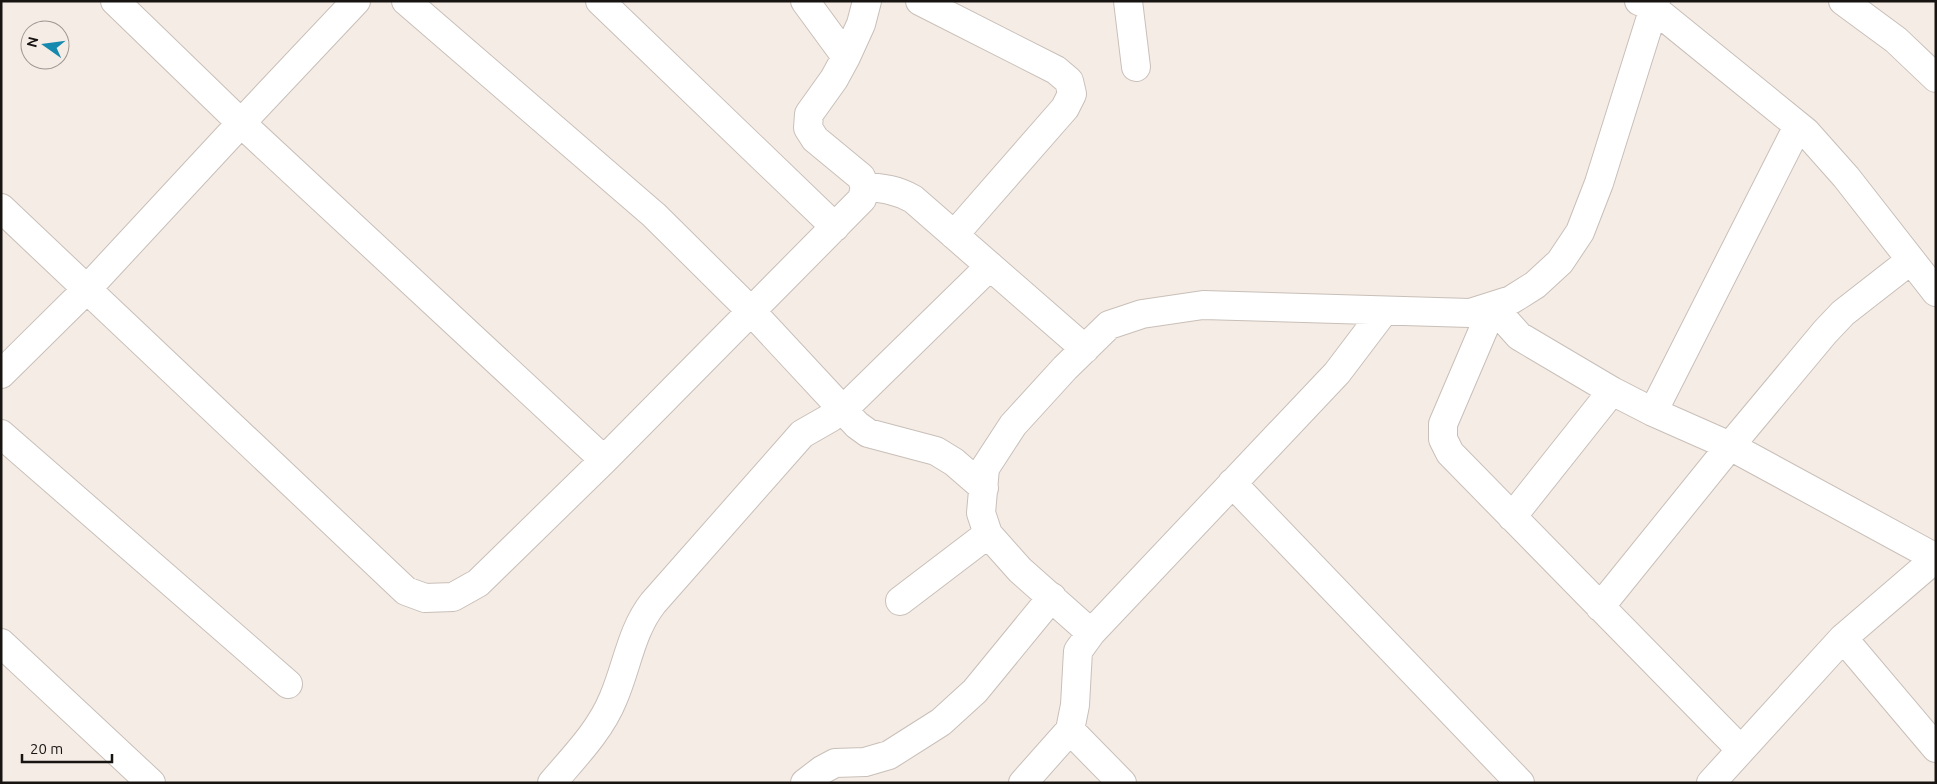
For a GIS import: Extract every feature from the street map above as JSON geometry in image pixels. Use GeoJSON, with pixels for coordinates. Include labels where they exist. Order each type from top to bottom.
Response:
{"type":"FeatureCollection","features":[{"type":"Feature","properties":{"kind":"street"},"geometry":{"type":"LineString","coordinates":[[115,1],[241,123],[604,460]]}},
{"type":"Feature","properties":{"kind":"street"},"geometry":{"type":"LineString","coordinates":[[1,374],[87,289],[356,1]]}},
{"type":"Feature","properties":{"kind":"street"},"geometry":{"type":"LineString","coordinates":[[406,1],[654,215],[751,311],[857,425],[868,433],[936,451],[954,462],[984,488]]}},
{"type":"Feature","properties":{"kind":"street"},"geometry":{"type":"LineString","coordinates":[[600,1],[835,226]]}},
{"type":"Feature","properties":{"kind":"street"},"geometry":{"type":"LineString","coordinates":[[805,1],[846,58]]}},
{"type":"Feature","properties":{"kind":"street"},"geometry":{"type":"LineString","coordinates":[[1,208],[406,592],[425,598],[453,597],[478,584],[862,200],[864,187],[860,177],[815,139],[808,128],[809,114],[834,79],[846,58],[861,24],[867,1]]}},
{"type":"Feature","properties":{"kind":"street"},"geometry":{"type":"LineString","coordinates":[[920,1],[1056,70],[1069,81],[1072,94],[1065,108],[954,235]]}},
{"type":"Feature","properties":{"kind":"street"},"geometry":{"type":"LineString","coordinates":[[1128,1],[1136,66]]}},
{"type":"Feature","properties":{"kind":"street"},"geometry":{"type":"LineString","coordinates":[[1843,1],[1896,40],[1936,78]]}},
{"type":"Feature","properties":{"kind":"street"},"geometry":{"type":"LineString","coordinates":[[1091,632],[1020,570],[988,534],[981,513],[985,468],[1013,425],[1109,325],[1142,314],[1204,305],[1470,313],[1511,300],[1535,285],[1560,262],[1580,232],[1611,147],[1637,65],[1649,3],[1798,126],[1826,152],[1936,292]]}},
{"type":"Feature","properties":{"kind":"street"},"geometry":{"type":"LineString","coordinates":[[1653,412],[1798,126]]}},
{"type":"Feature","properties":{"kind":"street"},"geometry":{"type":"LineString","coordinates":[[864,187],[888,188],[913,199],[1085,349]]}},
{"type":"Feature","properties":{"kind":"street"},"geometry":{"type":"LineString","coordinates":[[1600,607],[1730,446],[1843,313],[1911,260]]}},
{"type":"Feature","properties":{"kind":"street"},"geometry":{"type":"LineString","coordinates":[[552,783],[587,742],[613,700],[642,617],[653,603],[802,434],[842,410],[990,266]]}},
{"type":"Feature","properties":{"kind":"street"},"geometry":{"type":"LineString","coordinates":[[1493,307],[1519,336],[1612,391],[1653,412],[1730,446],[1936,558],[1843,638],[1711,783]]}},
{"type":"Feature","properties":{"kind":"street"},"geometry":{"type":"LineString","coordinates":[[1493,307],[1443,424],[1443,439],[1450,453],[1741,750]]}},
{"type":"Feature","properties":{"kind":"street"},"geometry":{"type":"LineString","coordinates":[[1023,783],[1070,730],[1075,705],[1078,651],[1091,632],[1337,373],[1384,311]]}},
{"type":"Feature","properties":{"kind":"street"},"geometry":{"type":"LineString","coordinates":[[1512,517],[1612,391]]}},
{"type":"Feature","properties":{"kind":"street"},"geometry":{"type":"LineString","coordinates":[[1,434],[288,684]]}},
{"type":"Feature","properties":{"kind":"street"},"geometry":{"type":"LineString","coordinates":[[1232,483],[1520,783]]}},
{"type":"Feature","properties":{"kind":"street"},"geometry":{"type":"LineString","coordinates":[[900,601],[988,534]]}},
{"type":"Feature","properties":{"kind":"street"},"geometry":{"type":"LineString","coordinates":[[804,783],[835,763],[865,762],[889,755],[941,722],[975,691],[1052,597]]}},
{"type":"Feature","properties":{"kind":"street"},"geometry":{"type":"LineString","coordinates":[[1843,638],[1936,748]]}},
{"type":"Feature","properties":{"kind":"street"},"geometry":{"type":"LineString","coordinates":[[1,643],[151,783]]}},
{"type":"Feature","properties":{"kind":"street"},"geometry":{"type":"LineString","coordinates":[[1070,730],[1122,783]]}}]}
